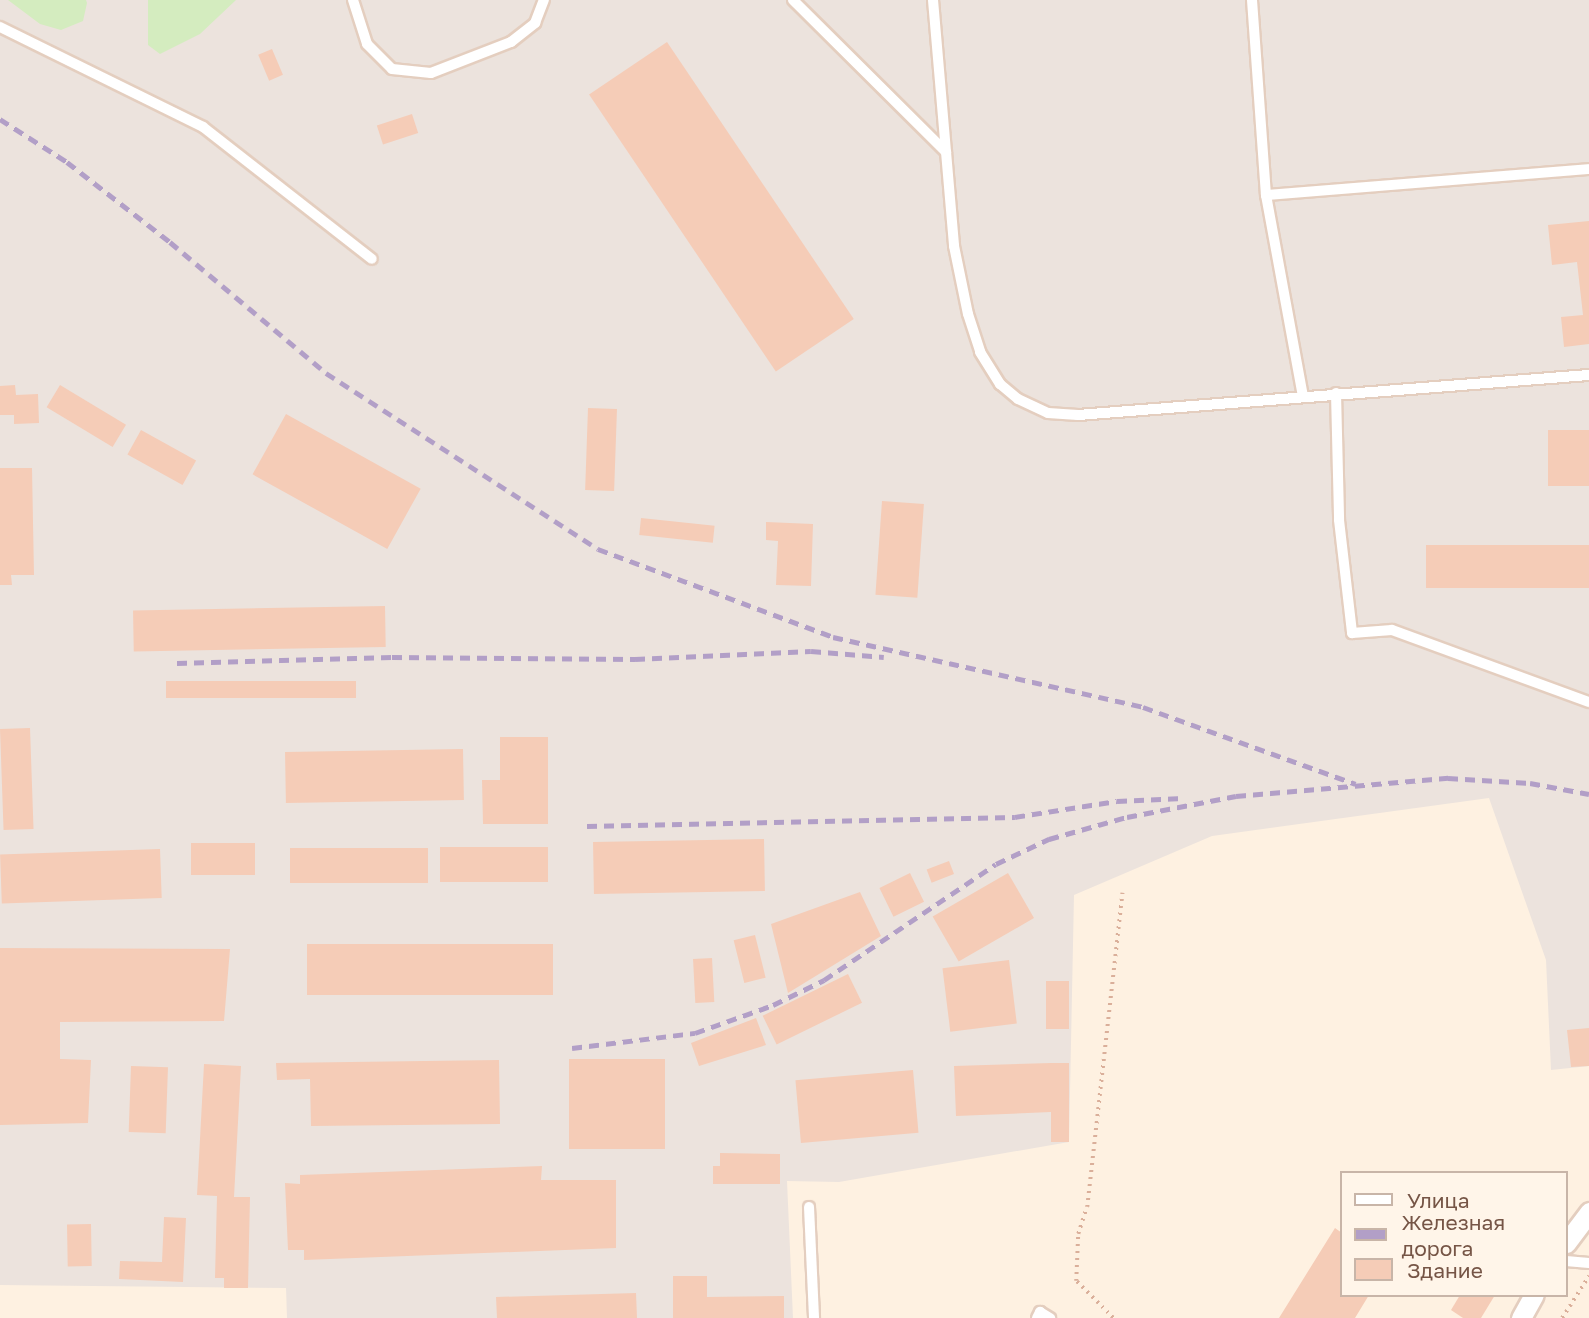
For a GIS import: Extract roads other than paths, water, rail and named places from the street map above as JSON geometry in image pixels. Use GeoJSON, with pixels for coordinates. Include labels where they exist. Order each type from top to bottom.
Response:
{"type":"FeatureCollection","features":[{"type":"Feature","properties":{"kind":"street"},"geometry":{"type":"LineString","coordinates":[[1568,1240],[1589,1212]]}},
{"type":"Feature","properties":{"kind":"street"},"geometry":{"type":"LineString","coordinates":[[1521,1318],[1533,1297]]}},
{"type":"Feature","properties":{"kind":"lane"},"geometry":{"type":"LineString","coordinates":[[353,0],[368,44],[392,69],[431,73],[511,42],[535,23],[544,0]]}},
{"type":"Feature","properties":{"kind":"lane"},"geometry":{"type":"LineString","coordinates":[[793,0],[946,152]]}},
{"type":"Feature","properties":{"kind":"lane"},"geometry":{"type":"LineString","coordinates":[[933,0],[954,246],[968,314],[981,352],[1000,384],[1017,399],[1048,413],[1078,415],[1589,375]]}},
{"type":"Feature","properties":{"kind":"lane"},"geometry":{"type":"LineString","coordinates":[[1252,0],[1266,195],[1303,396]]}},
{"type":"Feature","properties":{"kind":"lane"},"geometry":{"type":"LineString","coordinates":[[0,27],[203,127],[372,259]]}},
{"type":"Feature","properties":{"kind":"lane"},"geometry":{"type":"LineString","coordinates":[[1266,195],[1589,169]]}},
{"type":"Feature","properties":{"kind":"lane"},"geometry":{"type":"LineString","coordinates":[[1335,393],[1339,520],[1352,633],[1392,630],[1589,702]]}},
{"type":"Feature","properties":{"kind":"lane"},"geometry":{"type":"LineString","coordinates":[[809,1207],[814,1318]]}},
{"type":"Feature","properties":{"kind":"lane"},"geometry":{"type":"LineString","coordinates":[[1568,1261],[1589,1263]]}},
{"type":"Feature","properties":{"kind":"lane"},"geometry":{"type":"LineString","coordinates":[[1037,1318],[1040,1312],[1050,1318]]}},
{"type":"Feature","properties":{"kind":"railway"},"geometry":{"type":"LineString","coordinates":[[0,119],[67,162],[170,242],[326,373],[598,549],[833,637],[1143,707],[1356,784]]}},
{"type":"Feature","properties":{"kind":"railway"},"geometry":{"type":"LineString","coordinates":[[177,663],[392,657],[635,659],[811,651],[884,657]]}},
{"type":"Feature","properties":{"kind":"railway"},"geometry":{"type":"LineString","coordinates":[[572,1048],[695,1033],[773,1005],[824,980],[996,864],[1049,839],[1127,817],[1236,796],[1448,778],[1530,783],[1589,794]]}},
{"type":"Feature","properties":{"kind":"railway"},"geometry":{"type":"LineString","coordinates":[[587,826],[1015,817],[1117,801],[1183,798]]}}]}
